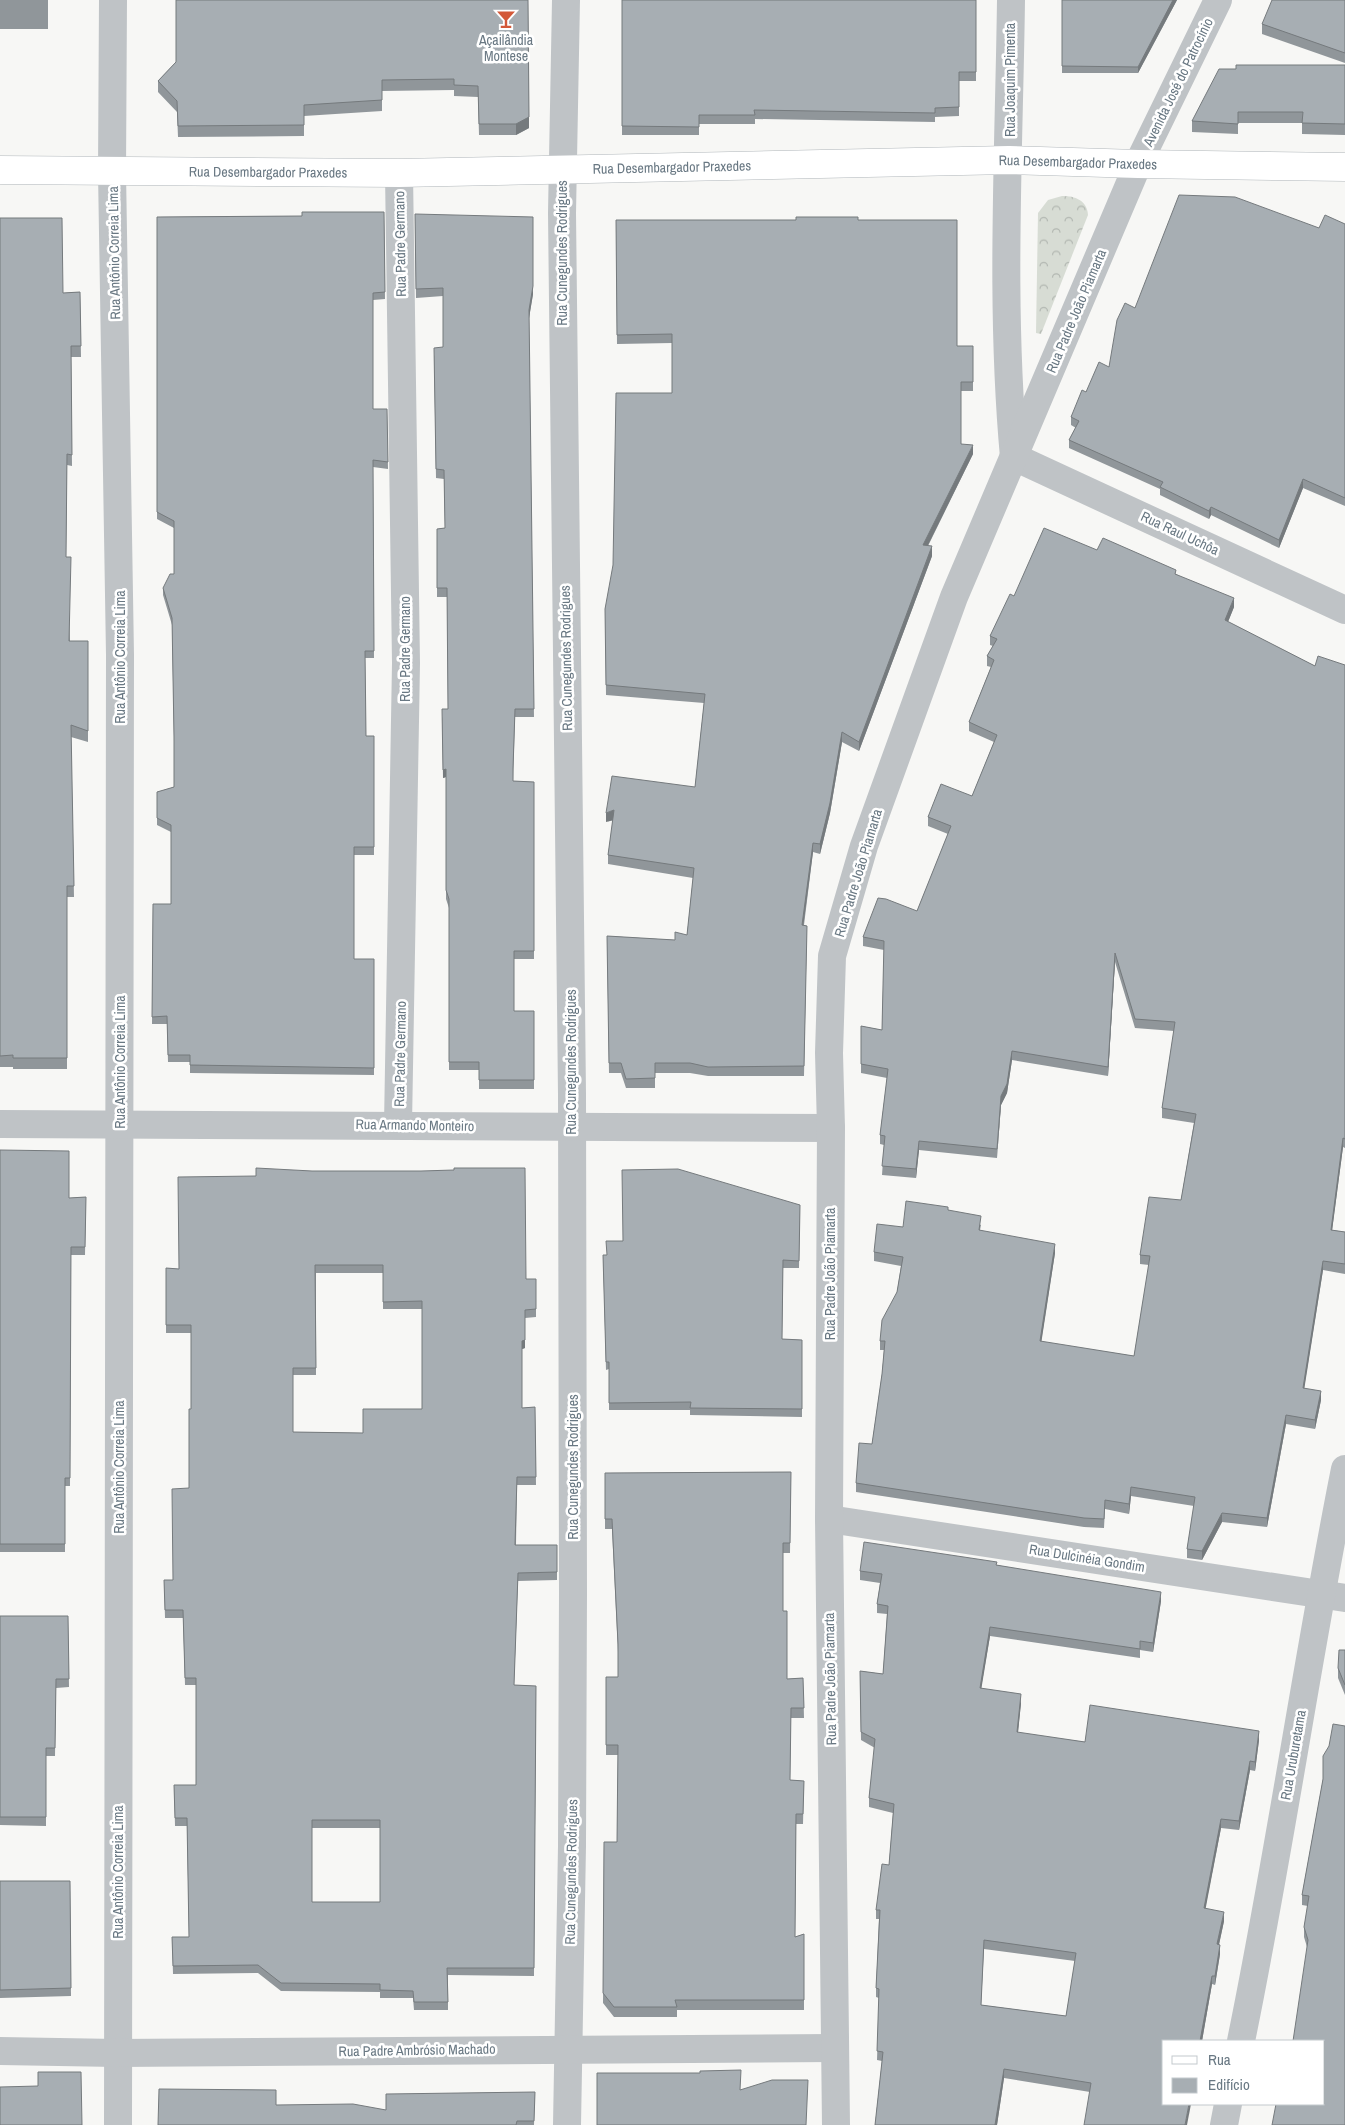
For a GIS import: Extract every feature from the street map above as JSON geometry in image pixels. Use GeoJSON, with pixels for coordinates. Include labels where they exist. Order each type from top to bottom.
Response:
{"type":"FeatureCollection","features":[{"type":"Feature","properties":{"kind":"street","name":"Rua Antônio Correia Lima"},"geometry":{"type":"LineString","coordinates":[[113,0],[112,172],[120,645],[118,2125]]}},
{"type":"Feature","properties":{"kind":"street","name":"Rua Cunegundes Rodrigues"},"geometry":{"type":"LineString","coordinates":[[566,0],[562,170],[572,1127],[572,1837],[566,2049],[566,2125]]}},
{"type":"Feature","properties":{"kind":"street","name":"Rua Joaquim Pimenta"},"geometry":{"type":"LineString","coordinates":[[1009,160],[1011,0]]}},
{"type":"Feature","properties":{"kind":"street","name":"Avenida José do Patrocínio"},"geometry":{"type":"LineString","coordinates":[[1138,164],[1218,0]]}},
{"type":"Feature","properties":{"kind":"street","name":"Rua Desembargador Praxedes"},"geometry":{"type":"LineString","coordinates":[[0,170],[399,173],[1009,160],[1345,167]]}},
{"type":"Feature","properties":{"kind":"street","name":"Rua Padre João Piamarta"},"geometry":{"type":"LineString","coordinates":[[1009,160],[1005,220],[1006,310],[1009,395],[1014,457]]}},
{"type":"Feature","properties":{"kind":"street","name":"Rua Padre João Piamarta"},"geometry":{"type":"LineString","coordinates":[[836,2125],[829,1519],[831,1128],[829,1053],[832,956],[864,846],[954,596],[1138,164]]}},
{"type":"Feature","properties":{"kind":"street","name":"Rua Padre Germano"},"geometry":{"type":"LineString","coordinates":[[398,1125],[406,663],[399,173]]}},
{"type":"Feature","properties":{"kind":"street","name":"Rua Raul Uchôa"},"geometry":{"type":"LineString","coordinates":[[1014,457],[1345,610]]}},
{"type":"Feature","properties":{"kind":"street","name":"Rua Armando Monteiro"},"geometry":{"type":"LineString","coordinates":[[0,1124],[831,1128]]}},
{"type":"Feature","properties":{"kind":"street","name":"Rua Uruburetama"},"geometry":{"type":"LineString","coordinates":[[1241,2040],[1333,1595],[1345,1469]]}},
{"type":"Feature","properties":{"kind":"street","name":"Rua Dulcinéia Gondim"},"geometry":{"type":"LineString","coordinates":[[829,1519],[1333,1595]]}},
{"type":"Feature","properties":{"kind":"street","name":"Rua Padre Ambrósio Machado"},"geometry":{"type":"LineString","coordinates":[[0,2051],[117,2053],[834,2048]]}},
{"type":"Feature","properties":{"kind":"street"},"geometry":{"type":"LineString","coordinates":[[1224,2125],[1228,2105]]}},
{"type":"Feature","properties":{"kind":"green space"},"geometry":{"type":"Polygon","coordinates":[[[1062,196],[1071,197],[1083,202],[1088,215],[1041,334],[1036,333],[1038,213],[1048,200],[1062,196]]]}},
{"type":"Feature","properties":{"kind":"building"},"geometry":{"type":"Polygon","coordinates":[[[176,0],[528,0],[529,117],[516,124],[479,124],[478,86],[454,85],[454,79],[382,80],[382,100],[304,105],[304,125],[178,126],[177,101],[158,81],[176,62],[176,0]]]}},
{"type":"Feature","properties":{"kind":"building"},"geometry":{"type":"Polygon","coordinates":[[[622,0],[976,0],[976,72],[959,72],[959,107],[935,108],[935,113],[754,110],[755,115],[699,115],[699,127],[622,126],[622,0]]]}},
{"type":"Feature","properties":{"kind":"building"},"geometry":{"type":"Polygon","coordinates":[[[1062,0],[1173,0],[1138,67],[1062,66],[1062,0]]]}},
{"type":"Feature","properties":{"kind":"building"},"geometry":{"type":"Polygon","coordinates":[[[1272,0],[1345,0],[1345,53],[1262,24],[1272,0]]]}},
{"type":"Feature","properties":{"kind":"building"},"geometry":{"type":"Polygon","coordinates":[[[1236,65],[1345,65],[1345,124],[1302,123],[1303,112],[1238,112],[1238,124],[1192,121],[1219,69],[1236,69],[1236,65]]]}},
{"type":"Feature","properties":{"kind":"building"},"geometry":{"type":"Polygon","coordinates":[[[1179,195],[1235,197],[1319,228],[1325,215],[1345,224],[1345,498],[1303,479],[1279,540],[1211,507],[1209,511],[1160,487],[1163,482],[1069,440],[1079,421],[1071,417],[1082,390],[1086,392],[1099,362],[1109,367],[1117,320],[1125,303],[1135,308],[1179,195]]]}},
{"type":"Feature","properties":{"kind":"building"},"geometry":{"type":"Polygon","coordinates":[[[302,212],[384,212],[385,292],[373,293],[373,409],[387,409],[388,462],[373,460],[374,651],[365,651],[366,736],[374,736],[374,847],[354,847],[354,959],[374,959],[374,1068],[190,1065],[190,1055],[168,1055],[167,1016],[152,1017],[153,904],[171,904],[171,825],[157,818],[157,792],[174,787],[172,618],[163,588],[170,574],[174,574],[174,521],[157,512],[157,217],[302,216],[302,212]]]}},
{"type":"Feature","properties":{"kind":"building"},"geometry":{"type":"Polygon","coordinates":[[[415,214],[533,217],[533,286],[529,310],[534,709],[515,709],[513,781],[534,782],[534,951],[514,951],[514,1011],[534,1011],[534,1080],[479,1080],[479,1062],[449,1062],[449,899],[446,890],[446,769],[443,770],[442,709],[448,709],[447,588],[437,588],[437,529],[445,528],[444,470],[436,469],[434,348],[443,347],[443,288],[416,289],[415,214]]]}},
{"type":"Feature","properties":{"kind":"building"},"geometry":{"type":"Polygon","coordinates":[[[796,217],[858,217],[858,220],[957,220],[957,346],[973,346],[973,382],[961,382],[961,444],[973,445],[923,545],[932,546],[859,742],[842,732],[830,803],[820,844],[813,843],[802,925],[807,926],[804,1066],[708,1067],[690,1063],[655,1063],[655,1078],[626,1079],[621,1063],[609,1063],[607,936],[675,940],[675,932],[687,935],[694,868],[608,855],[614,810],[606,813],[612,776],[695,787],[705,694],[606,685],[605,609],[613,565],[616,393],[672,393],[672,334],[617,335],[616,220],[796,220],[796,217]]]}},
{"type":"Feature","properties":{"kind":"building"},"geometry":{"type":"Polygon","coordinates":[[[0,218],[62,218],[63,293],[80,292],[81,346],[71,346],[72,455],[67,454],[66,557],[71,557],[69,641],[88,641],[88,731],[71,725],[74,886],[67,886],[67,1058],[13,1058],[13,1055],[0,1056],[0,218]]]}},
{"type":"Feature","properties":{"kind":"building"},"geometry":{"type":"Polygon","coordinates":[[[1044,528],[1097,550],[1103,538],[1176,570],[1175,574],[1234,598],[1225,620],[1315,666],[1318,656],[1345,665],[1345,1139],[1343,1138],[1331,1230],[1345,1232],[1345,1264],[1323,1261],[1303,1388],[1321,1391],[1315,1420],[1286,1415],[1267,1518],[1222,1513],[1202,1551],[1187,1549],[1195,1497],[1131,1487],[1129,1504],[1105,1500],[1104,1519],[1084,1518],[856,1483],[859,1443],[872,1444],[885,1341],[880,1341],[882,1320],[897,1292],[903,1257],[874,1252],[877,1224],[903,1227],[906,1201],[948,1207],[948,1210],[981,1216],[979,1230],[1055,1244],[1040,1341],[1134,1356],[1150,1256],[1140,1255],[1149,1197],[1181,1200],[1196,1114],[1162,1108],[1175,1022],[1135,1019],[1115,953],[1108,1067],[1012,1051],[1007,1084],[1001,1096],[997,1149],[919,1141],[916,1169],[882,1166],[885,1136],[880,1135],[888,1069],[861,1064],[861,1026],[882,1030],[884,941],[863,937],[878,898],[886,899],[917,911],[951,826],[928,817],[941,784],[972,796],[997,735],[969,722],[994,660],[987,656],[997,639],[990,636],[1010,594],[1014,596],[1044,528]]]}},
{"type":"Feature","properties":{"kind":"building"},"geometry":{"type":"Polygon","coordinates":[[[0,1150],[69,1151],[69,1198],[86,1197],[85,1247],[71,1247],[70,1478],[65,1478],[65,1544],[0,1544],[0,1150]]]}},
{"type":"Feature","properties":{"kind":"building"},"geometry":{"type":"Polygon","coordinates":[[[256,1168],[312,1171],[421,1171],[454,1170],[454,1168],[525,1168],[526,1279],[536,1279],[536,1309],[525,1310],[525,1340],[522,1341],[522,1408],[535,1407],[536,1477],[517,1477],[515,1545],[557,1545],[557,1572],[518,1573],[514,1685],[536,1686],[534,1968],[447,1968],[448,2002],[414,2002],[413,1991],[380,1990],[380,1984],[281,1983],[258,1965],[173,1966],[172,1937],[189,1937],[187,1818],[175,1818],[174,1785],[196,1785],[196,1678],[185,1678],[183,1610],[165,1610],[164,1580],[173,1580],[172,1489],[189,1488],[189,1409],[191,1409],[191,1325],[166,1325],[166,1268],[179,1269],[178,1177],[256,1176],[256,1168]],[[315,1265],[316,1368],[293,1368],[293,1432],[363,1433],[363,1409],[422,1409],[422,1301],[383,1302],[383,1265],[315,1265]],[[312,1820],[312,1902],[380,1902],[380,1820],[312,1820]]]}},
{"type":"Feature","properties":{"kind":"building"},"geometry":{"type":"Polygon","coordinates":[[[678,1169],[800,1205],[799,1261],[783,1260],[782,1339],[802,1340],[802,1409],[690,1408],[691,1402],[609,1403],[609,1362],[606,1362],[603,1255],[607,1255],[606,1241],[623,1241],[622,1170],[678,1169]]]}},
{"type":"Feature","properties":{"kind":"building"},"geometry":{"type":"Polygon","coordinates":[[[791,1472],[790,1543],[783,1543],[783,1611],[787,1611],[787,1679],[803,1678],[804,1708],[791,1708],[790,1780],[804,1781],[803,1814],[796,1814],[795,1937],[804,1934],[804,2000],[675,2000],[677,2007],[614,2007],[603,1993],[604,1842],[617,1842],[618,1745],[606,1745],[606,1677],[618,1677],[618,1644],[612,1519],[605,1519],[605,1473],[791,1472]]]}},
{"type":"Feature","properties":{"kind":"building"},"geometry":{"type":"Polygon","coordinates":[[[864,1542],[997,1562],[996,1565],[1161,1592],[1153,1643],[1140,1641],[1140,1649],[990,1627],[980,1688],[1021,1694],[1017,1732],[1085,1742],[1090,1705],[1259,1731],[1255,1762],[1250,1761],[1239,1821],[1221,1819],[1204,1908],[1224,1912],[1217,1944],[1220,1945],[1215,1976],[1212,1976],[1200,2040],[1162,2040],[1162,2105],[1189,2105],[1185,2125],[1084,2125],[1091,2083],[1004,2069],[995,2125],[875,2125],[883,2052],[877,2051],[879,1989],[876,1988],[880,1910],[876,1910],[882,1864],[889,1865],[894,1804],[869,1798],[875,1739],[861,1732],[860,1671],[883,1674],[888,1606],[877,1604],[882,1574],[860,1571],[864,1542]],[[984,1940],[981,2005],[1066,2016],[1076,1953],[984,1940]]]}},
{"type":"Feature","properties":{"kind":"building"},"geometry":{"type":"Polygon","coordinates":[[[0,1616],[68,1616],[69,1679],[56,1679],[55,1748],[46,1748],[46,1817],[0,1817],[0,1616]]]}},
{"type":"Feature","properties":{"kind":"building"},"geometry":{"type":"Polygon","coordinates":[[[1339,1650],[1345,1650],[1345,1685],[1338,1668],[1339,1650]]]}},
{"type":"Feature","properties":{"kind":"building"},"geometry":{"type":"Polygon","coordinates":[[[1333,1724],[1345,1726],[1345,2125],[1272,2125],[1276,2105],[1325,2105],[1325,2040],[1293,2040],[1308,1940],[1304,1927],[1309,1896],[1302,1895],[1323,1779],[1323,1756],[1329,1746],[1333,1724]]]}},
{"type":"Feature","properties":{"kind":"building"},"geometry":{"type":"Polygon","coordinates":[[[0,1881],[70,1881],[71,1988],[0,1990],[0,1881]]]}},
{"type":"Feature","properties":{"kind":"building"},"geometry":{"type":"Polygon","coordinates":[[[741,2070],[740,2090],[772,2080],[808,2080],[806,2125],[597,2125],[597,2073],[700,2073],[700,2071],[741,2070]]]}},
{"type":"Feature","properties":{"kind":"building"},"geometry":{"type":"Polygon","coordinates":[[[38,2072],[81,2072],[82,2125],[0,2125],[0,2087],[38,2086],[38,2072]]]}},
{"type":"Feature","properties":{"kind":"building"},"geometry":{"type":"Polygon","coordinates":[[[159,2089],[276,2090],[276,2105],[353,2104],[386,2110],[386,2094],[535,2092],[534,2121],[517,2121],[516,2125],[158,2125],[159,2089]]]}},
{"type":"Feature","properties":{"kind":"place","name":"Açailândia Montese"},"geometry":{"type":"Point","coordinates":[506,19]}}]}
